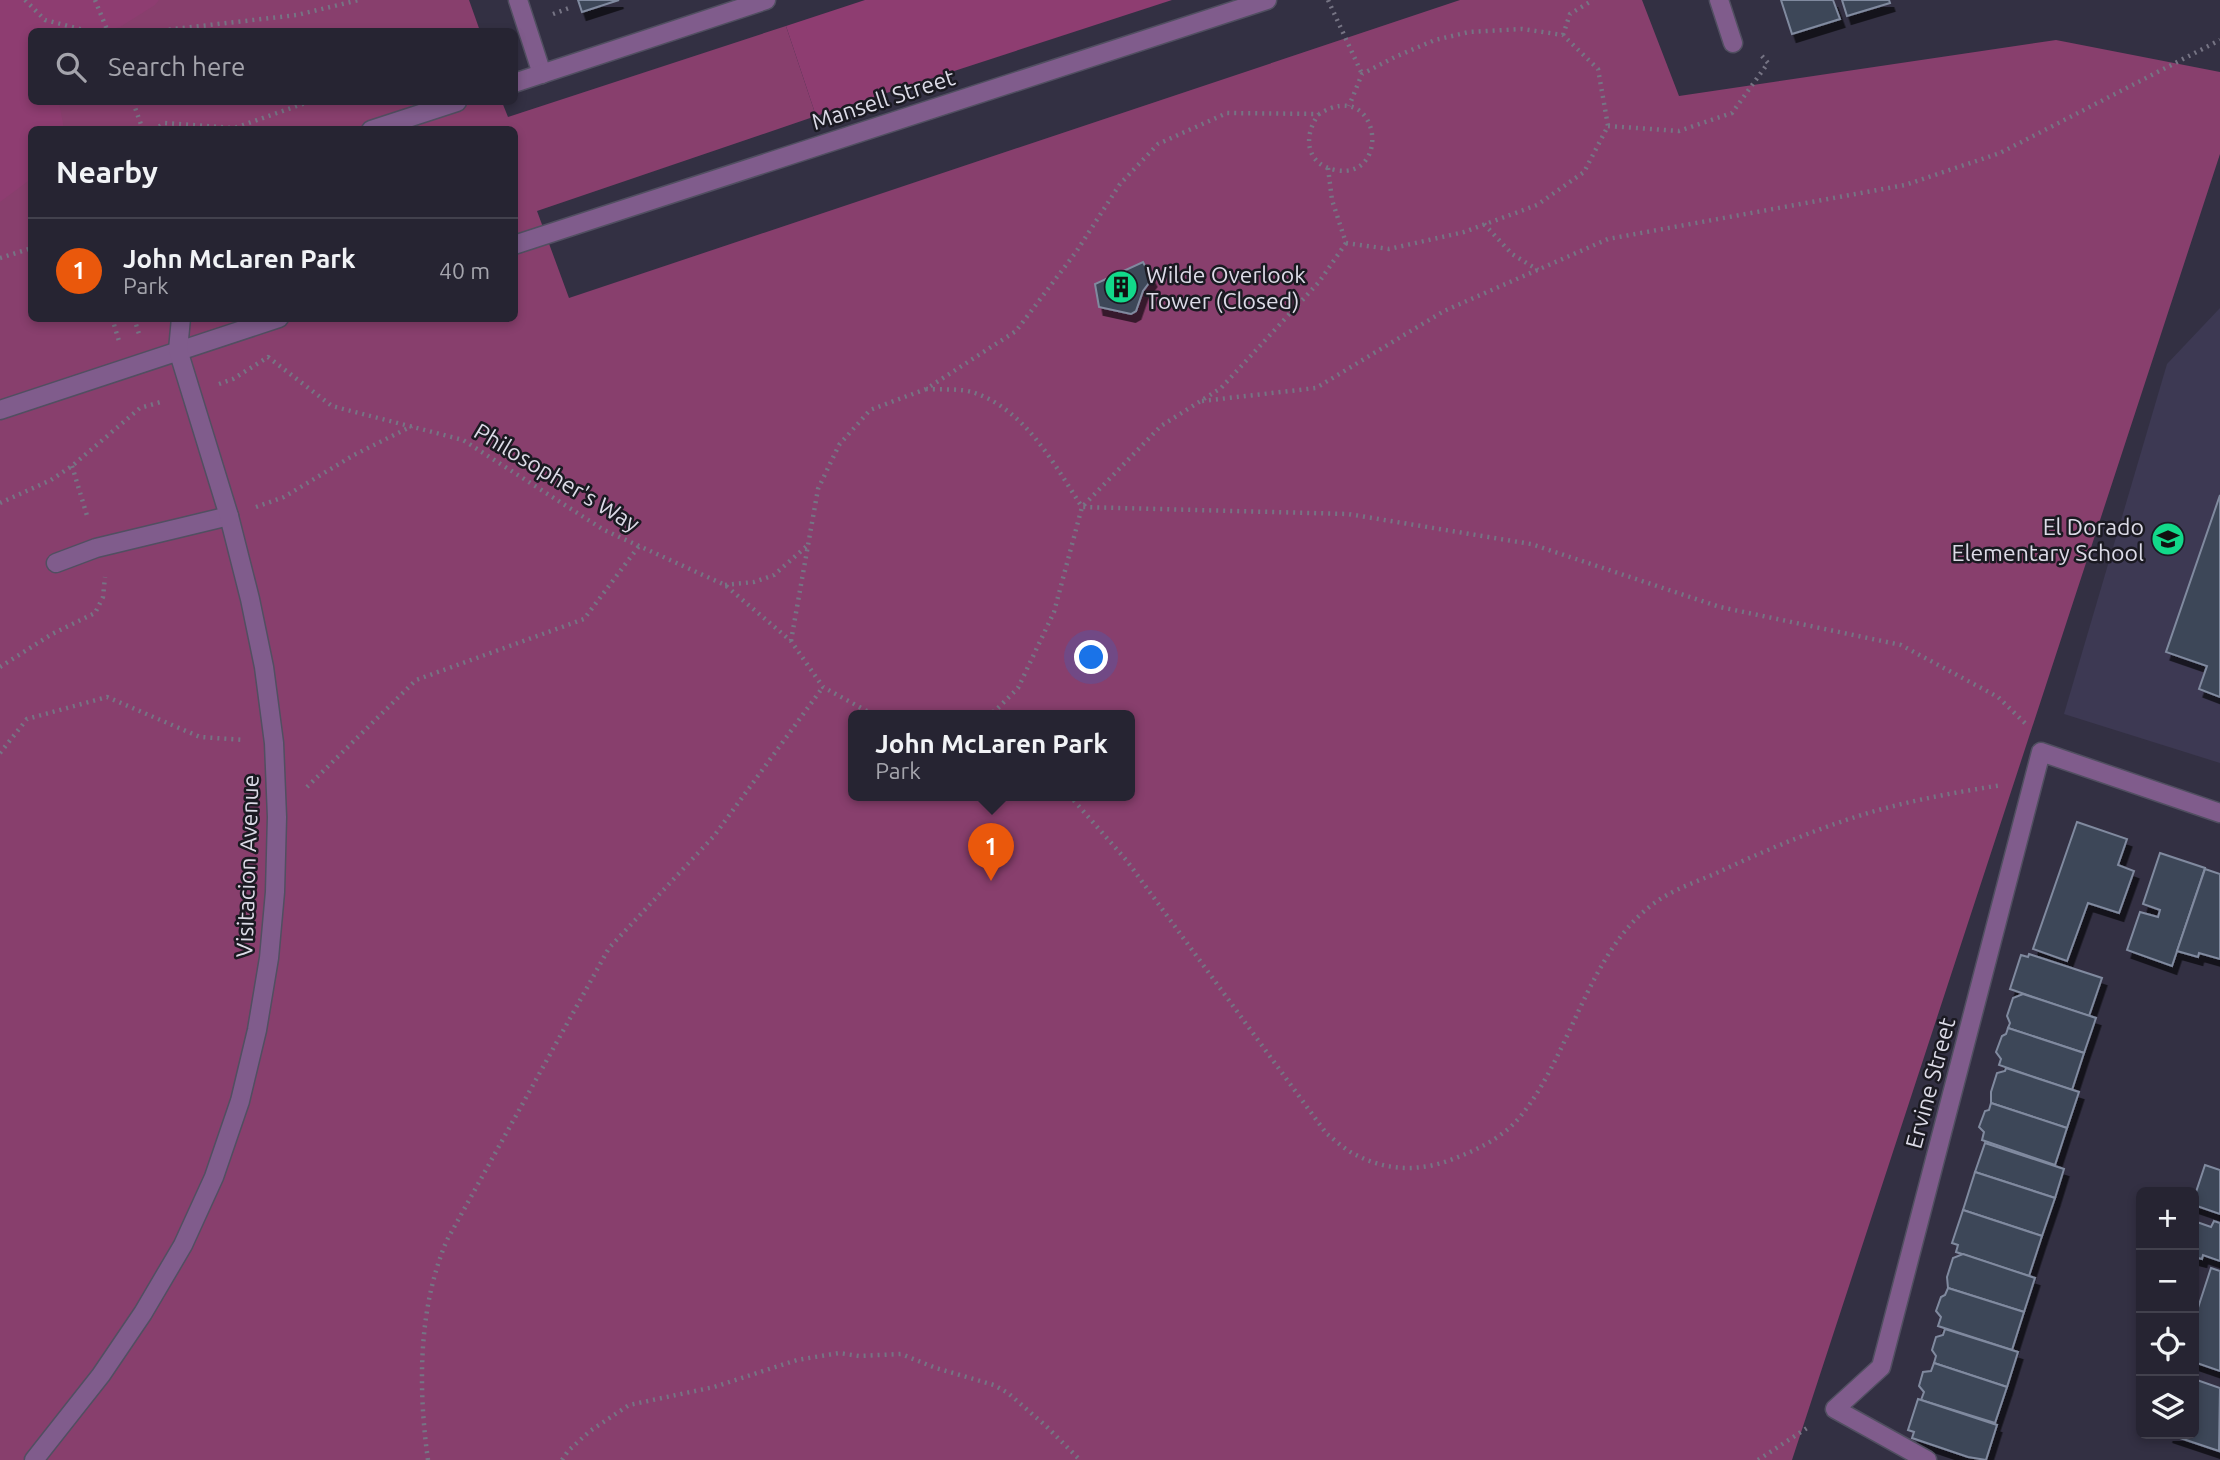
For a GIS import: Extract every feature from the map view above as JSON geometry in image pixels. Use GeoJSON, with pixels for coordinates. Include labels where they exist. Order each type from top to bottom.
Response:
{"type":"FeatureCollection","features":[{"type":"Feature","properties":{"kind":"street"},"geometry":{"type":"LineString","coordinates":[[518,0],[542,74]]}},
{"type":"Feature","properties":{"kind":"street"},"geometry":{"type":"LineString","coordinates":[[518,82],[766,0]]}},
{"type":"Feature","properties":{"kind":"street","name":"Mansell Street"},"geometry":{"type":"LineString","coordinates":[[518,244],[1268,0]]}},
{"type":"Feature","properties":{"kind":"street"},"geometry":{"type":"LineString","coordinates":[[1719,0],[1733,43]]}},
{"type":"Feature","properties":{"kind":"street"},"geometry":{"type":"LineString","coordinates":[[383,126],[448,105]]}},
{"type":"Feature","properties":{"kind":"street"},"geometry":{"type":"LineString","coordinates":[[178,350],[181,322]]}},
{"type":"Feature","properties":{"kind":"street"},"geometry":{"type":"LineString","coordinates":[[0,410],[266,322]]}},
{"type":"Feature","properties":{"kind":"street","name":"Visitacion Avenue"},"geometry":{"type":"LineString","coordinates":[[34,1460],[102,1375],[183,1245],[214,1177],[240,1101],[259,1018],[269,958],[275,892],[277,817],[274,743],[264,667],[229,516],[178,350]]}},
{"type":"Feature","properties":{"kind":"street"},"geometry":{"type":"LineString","coordinates":[[56,563],[96,548],[229,516]]}},
{"type":"Feature","properties":{"kind":"street","name":"Ervine Street"},"geometry":{"type":"LineString","coordinates":[[1835,1409],[1881,1367],[2042,752],[2061,759]]}},
{"type":"Feature","properties":{"kind":"street"},"geometry":{"type":"LineString","coordinates":[[2061,759],[2220,813]]}},
{"type":"Feature","properties":{"kind":"street"},"geometry":{"type":"LineString","coordinates":[[1835,1409],[1927,1460]]}},
{"type":"Feature","properties":{"kind":"path"},"geometry":{"type":"LineString","coordinates":[[25,0],[45,20],[76,28]]}},
{"type":"Feature","properties":{"kind":"path"},"geometry":{"type":"LineString","coordinates":[[95,0],[106,28]]}},
{"type":"Feature","properties":{"kind":"path"},"geometry":{"type":"LineString","coordinates":[[183,28],[297,15],[359,0]]}},
{"type":"Feature","properties":{"kind":"path"},"geometry":{"type":"LineString","coordinates":[[1328,0],[1362,74]]}},
{"type":"Feature","properties":{"kind":"path"},"geometry":{"type":"LineString","coordinates":[[1563,35],[1570,14],[1593,0]]}},
{"type":"Feature","properties":{"kind":"path"},"geometry":{"type":"LineString","coordinates":[[1346,243],[1389,249],[1464,232],[1536,205],[1584,172],[1608,127],[1598,69],[1563,35],[1522,29],[1469,32],[1435,40],[1395,57],[1362,74],[1349,106]]}},
{"type":"Feature","properties":{"kind":"path"},"geometry":{"type":"LineString","coordinates":[[1202,401],[1316,388],[1444,311],[1608,239],[1905,185],[2000,153],[2220,40]]}},
{"type":"Feature","properties":{"kind":"path"},"geometry":{"type":"LineString","coordinates":[[1608,127],[1679,131],[1732,113],[1768,63],[1754,46],[1733,43]]}},
{"type":"Feature","properties":{"kind":"path"},"geometry":{"type":"LineString","coordinates":[[134,105],[142,126]]}},
{"type":"Feature","properties":{"kind":"path"},"geometry":{"type":"LineString","coordinates":[[240,126],[300,105]]}},
{"type":"Feature","properties":{"kind":"path"},"geometry":{"type":"LineString","coordinates":[[791,641],[818,489],[839,445],[870,410],[926,389],[1016,331],[1076,253],[1120,184],[1158,144],[1227,113],[1319,114],[1338,106],[1349,106],[1359,111],[1372,127],[1374,138],[1367,158],[1359,165],[1339,171],[1328,168],[1312,154],[1309,133],[1319,114]]}},
{"type":"Feature","properties":{"kind":"path"},"geometry":{"type":"LineString","coordinates":[[160,126],[165,123],[198,126]]}},
{"type":"Feature","properties":{"kind":"path"},"geometry":{"type":"LineString","coordinates":[[1328,168],[1332,200],[1346,243]]}},
{"type":"Feature","properties":{"kind":"path"},"geometry":{"type":"LineString","coordinates":[[1484,224],[1512,254],[1538,270]]}},
{"type":"Feature","properties":{"kind":"path"},"geometry":{"type":"LineString","coordinates":[[999,710],[1018,688],[1054,612],[1082,507],[1161,426],[1221,388],[1319,282],[1346,243]]}},
{"type":"Feature","properties":{"kind":"path"},"geometry":{"type":"LineString","coordinates":[[0,258],[28,249]]}},
{"type":"Feature","properties":{"kind":"path","name":"Philosopher's Way"},"geometry":{"type":"LineString","coordinates":[[191,393],[233,379],[268,357],[332,406],[463,440],[604,530],[725,585],[791,641],[822,687],[865,710]]}},
{"type":"Feature","properties":{"kind":"path"},"geometry":{"type":"LineString","coordinates":[[926,389],[973,392],[1005,408],[1040,443],[1082,507]]}},
{"type":"Feature","properties":{"kind":"path"},"geometry":{"type":"LineString","coordinates":[[0,503],[51,480],[72,466],[140,408]]}},
{"type":"Feature","properties":{"kind":"path"},"geometry":{"type":"LineString","coordinates":[[284,497],[355,455],[412,426]]}},
{"type":"Feature","properties":{"kind":"path"},"geometry":{"type":"LineString","coordinates":[[1082,507],[1348,514],[1531,544],[1720,607],[1901,645],[1998,697],[2061,759]]}},
{"type":"Feature","properties":{"kind":"path"},"geometry":{"type":"LineString","coordinates":[[725,585],[754,582],[774,575],[808,545]]}},
{"type":"Feature","properties":{"kind":"path"},"geometry":{"type":"LineString","coordinates":[[277,817],[416,680],[584,620],[639,546]]}},
{"type":"Feature","properties":{"kind":"path"},"geometry":{"type":"LineString","coordinates":[[428,1460],[422,1398],[424,1354],[433,1285],[447,1240],[609,948],[714,835],[822,687]]}},
{"type":"Feature","properties":{"kind":"path"},"geometry":{"type":"LineString","coordinates":[[0,753],[27,719],[107,697],[200,737],[274,743]]}},
{"type":"Feature","properties":{"kind":"path"},"geometry":{"type":"LineString","coordinates":[[1074,801],[1127,861],[1326,1133],[1355,1155],[1380,1164],[1410,1170],[1440,1164],[1483,1147],[1518,1119],[1545,1078],[1607,957],[1633,923],[1662,898],[1766,851],[1867,813],[1956,792],[2034,779]]}},
{"type":"Feature","properties":{"kind":"path"},"geometry":{"type":"LineString","coordinates":[[562,1460],[590,1431],[629,1405],[714,1387],[797,1360],[839,1353],[859,1356],[901,1354],[936,1368],[994,1385],[1008,1393],[1046,1426],[1080,1460]]}},
{"type":"Feature","properties":{"kind":"path"},"geometry":{"type":"LineString","coordinates":[[1758,1460],[1835,1409]]}},
{"type":"Feature","properties":{"kind":"shaded area"},"geometry":{"type":"Polygon","coordinates":[[[0,0],[469,0],[479,28],[28,28],[28,105],[503,105],[508,117],[786,26],[816,116],[537,211],[569,298],[1460,0],[1642,0],[1679,96],[2056,40],[2220,72],[2220,154],[1792,1460],[0,1460],[0,0]]]}},
{"type":"Feature","properties":{"kind":"shaded area"},"geometry":{"type":"Polygon","coordinates":[[[0,0],[159,0],[116,28],[28,28],[28,105],[60,105],[63,126],[28,126],[28,181],[0,202],[0,0]]]}},
{"type":"Feature","properties":{"kind":"shaded area"},"geometry":{"type":"Polygon","coordinates":[[[865,0],[1172,0],[816,116],[786,26],[865,0]]]}},
{"type":"Feature","properties":{"kind":"shaded area","name":"El Dorado Elementary School"},"geometry":{"type":"Polygon","coordinates":[[[2220,308],[2220,763],[2064,714],[2167,364],[2220,308]]]}},
{"type":"Feature","properties":{"kind":"building"},"geometry":{"type":"Polygon","coordinates":[[[578,0],[619,0],[582,12],[578,0]]]}},
{"type":"Feature","properties":{"kind":"building"},"geometry":{"type":"Polygon","coordinates":[[[1781,0],[1833,0],[1840,19],[1792,34],[1781,0]]]}},
{"type":"Feature","properties":{"kind":"building"},"geometry":{"type":"Polygon","coordinates":[[[1842,0],[1889,0],[1890,3],[1847,16],[1842,0]]]}},
{"type":"Feature","properties":{"kind":"building","name":"Wilde Overlook Tower (Closed)"},"geometry":{"type":"Polygon","coordinates":[[[1143,262],[1152,279],[1143,291],[1136,311],[1131,314],[1099,307],[1095,284],[1143,262]]]}},
{"type":"Feature","properties":{"kind":"building"},"geometry":{"type":"Polygon","coordinates":[[[2220,495],[2220,697],[2199,689],[2207,666],[2166,652],[2220,495]]]}},
{"type":"Feature","properties":{"kind":"building"},"geometry":{"type":"Polygon","coordinates":[[[2077,822],[2127,839],[2118,865],[2134,871],[2119,913],[2088,903],[2067,961],[2033,949],[2077,822]]]}},
{"type":"Feature","properties":{"kind":"building"},"geometry":{"type":"Polygon","coordinates":[[[2160,853],[2205,868],[2172,966],[2127,950],[2140,912],[2158,917],[2160,910],[2143,904],[2160,853]]]}},
{"type":"Feature","properties":{"kind":"building"},"geometry":{"type":"Polygon","coordinates":[[[2205,869],[2220,874],[2220,959],[2177,951],[2205,869]]]}},
{"type":"Feature","properties":{"kind":"building"},"geometry":{"type":"Polygon","coordinates":[[[2029,954],[2102,978],[2089,1016],[2010,989],[2021,955],[2028,957],[2029,954]]]}},
{"type":"Feature","properties":{"kind":"building"},"geometry":{"type":"Polygon","coordinates":[[[2023,994],[2096,1018],[2084,1053],[2008,1028],[2010,1023],[2007,1016],[2013,998],[2023,994]]]}},
{"type":"Feature","properties":{"kind":"building"},"geometry":{"type":"Polygon","coordinates":[[[2008,1028],[2084,1053],[2072,1090],[1999,1065],[2001,1059],[1996,1052],[2008,1028]]]}},
{"type":"Feature","properties":{"kind":"building"},"geometry":{"type":"Polygon","coordinates":[[[2006,1068],[2079,1092],[2067,1128],[1991,1103],[1991,1092],[1997,1073],[2005,1071],[2006,1068]]]}},
{"type":"Feature","properties":{"kind":"building"},"geometry":{"type":"Polygon","coordinates":[[[1991,1103],[2067,1128],[2055,1165],[1982,1140],[1984,1132],[1979,1127],[1991,1103]]]}},
{"type":"Feature","properties":{"kind":"building"},"geometry":{"type":"Polygon","coordinates":[[[1985,1143],[2064,1169],[2055,1198],[1975,1172],[1985,1143]]]}},
{"type":"Feature","properties":{"kind":"building"},"geometry":{"type":"Polygon","coordinates":[[[2205,1165],[2220,1170],[2220,1214],[2199,1207],[2198,1187],[2205,1165]]]}},
{"type":"Feature","properties":{"kind":"building"},"geometry":{"type":"Polygon","coordinates":[[[1975,1172],[2055,1198],[2042,1236],[1963,1210],[1975,1172]]]}},
{"type":"Feature","properties":{"kind":"building"},"geometry":{"type":"Polygon","coordinates":[[[1963,1210],[2042,1236],[2029,1276],[1956,1252],[1958,1245],[1952,1243],[1963,1210]]]}},
{"type":"Feature","properties":{"kind":"building"},"geometry":{"type":"Polygon","coordinates":[[[2214,1221],[2220,1223],[2220,1261],[2203,1255],[2202,1259],[2199,1258],[2199,1223],[2211,1227],[2214,1221]]]}},
{"type":"Feature","properties":{"kind":"building"},"geometry":{"type":"Polygon","coordinates":[[[1963,1254],[2035,1278],[2024,1312],[1948,1288],[1947,1277],[1953,1258],[1963,1254]]]}},
{"type":"Feature","properties":{"kind":"building"},"geometry":{"type":"Polygon","coordinates":[[[2211,1268],[2220,1271],[2220,1371],[2199,1364],[2199,1305],[2211,1268]]]}},
{"type":"Feature","properties":{"kind":"building"},"geometry":{"type":"Polygon","coordinates":[[[1948,1288],[2024,1312],[2012,1350],[1938,1326],[1941,1317],[1936,1311],[1948,1288]]]}},
{"type":"Feature","properties":{"kind":"building"},"geometry":{"type":"Polygon","coordinates":[[[1945,1329],[2018,1352],[2007,1387],[1934,1363],[1936,1356],[1932,1350],[1936,1337],[1943,1335],[1945,1329]]]}},
{"type":"Feature","properties":{"kind":"building"},"geometry":{"type":"Polygon","coordinates":[[[1934,1363],[2007,1387],[1995,1423],[1921,1400],[1924,1392],[1919,1386],[1923,1372],[1931,1371],[1934,1363]]]}},
{"type":"Feature","properties":{"kind":"building"},"geometry":{"type":"Polygon","coordinates":[[[2199,1381],[2220,1388],[2219,1451],[2183,1439],[2199,1439],[2199,1381]]]}},
{"type":"Feature","properties":{"kind":"building"},"geometry":{"type":"Polygon","coordinates":[[[1918,1399],[1997,1425],[1986,1460],[1968,1457],[1912,1438],[1914,1432],[1908,1430],[1918,1399]]]}},
{"type":"Feature","properties":{"kind":"place","name":"Wilde Overlook Tower (Closed)"},"geometry":{"type":"Point","coordinates":[1121,287]}},
{"type":"Feature","properties":{"kind":"place","name":"El Dorado Elementary School"},"geometry":{"type":"Point","coordinates":[2168,539]}},
{"type":"Feature","properties":{"kind":"place","name":"John McLaren Park"},"geometry":{"type":"Point","coordinates":[991,881]}}]}
